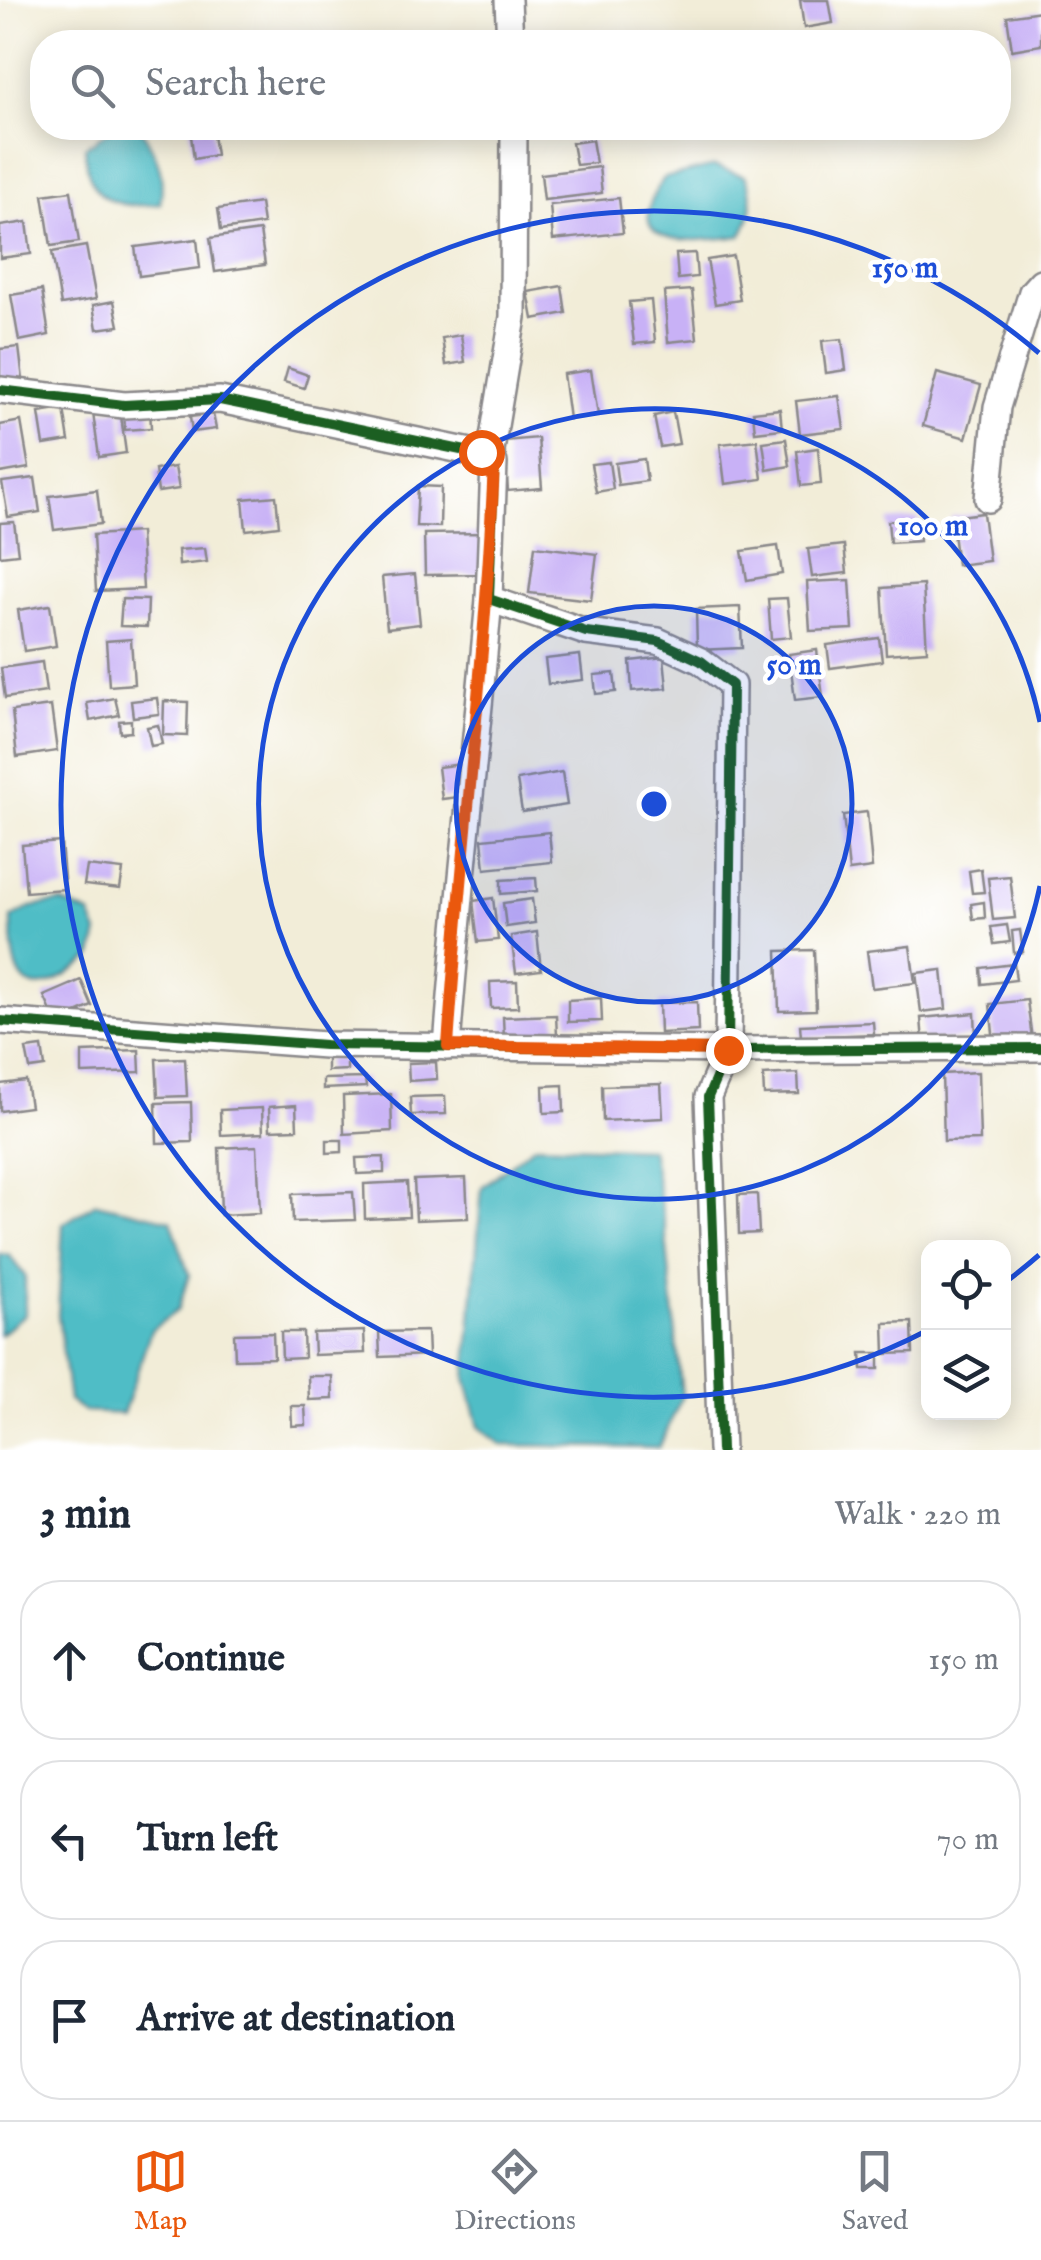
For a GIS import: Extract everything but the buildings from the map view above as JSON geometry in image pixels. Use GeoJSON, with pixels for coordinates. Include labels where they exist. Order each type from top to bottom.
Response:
{"type":"FeatureCollection","features":[{"type":"Feature","properties":{"kind":"street"},"geometry":{"type":"LineString","coordinates":[[508,0],[509,30]]}},
{"type":"Feature","properties":{"kind":"street"},"geometry":{"type":"LineString","coordinates":[[448,1046],[460,868],[474,769],[488,599],[494,463],[490,456],[513,317],[514,140]]}},
{"type":"Feature","properties":{"kind":"street"},"geometry":{"type":"LineString","coordinates":[[988,499],[997,407],[1032,292],[1041,282]]}},
{"type":"Feature","properties":{"kind":"street"},"geometry":{"type":"LineString","coordinates":[[0,390],[107,404],[220,400],[490,456]]}},
{"type":"Feature","properties":{"kind":"street"},"geometry":{"type":"LineString","coordinates":[[488,599],[586,632],[658,641],[701,661],[732,685],[728,1050],[708,1097],[720,1450]]}},
{"type":"Feature","properties":{"kind":"street"},"geometry":{"type":"LineString","coordinates":[[0,1020],[172,1036],[448,1046],[728,1050],[1041,1048]]}},
{"type":"Feature","properties":{"kind":"water"},"geometry":{"type":"Polygon","coordinates":[[[95,140],[148,140],[162,183],[160,204],[128,205],[105,197],[90,178],[85,147],[95,140]]]}},
{"type":"Feature","properties":{"kind":"water"},"geometry":{"type":"Polygon","coordinates":[[[714,166],[745,176],[752,206],[741,236],[683,240],[654,230],[648,219],[651,202],[664,178],[714,166]]]}},
{"type":"Feature","properties":{"kind":"water"},"geometry":{"type":"Polygon","coordinates":[[[61,902],[90,914],[98,933],[93,956],[55,981],[30,985],[21,977],[16,964],[12,918],[31,907],[61,902]]]}},
{"type":"Feature","properties":{"kind":"water"},"geometry":{"type":"Polygon","coordinates":[[[535,1145],[651,1149],[665,1227],[682,1396],[659,1448],[502,1445],[479,1427],[466,1378],[482,1187],[535,1145]]]}},
{"type":"Feature","properties":{"kind":"water"},"geometry":{"type":"Polygon","coordinates":[[[96,1203],[171,1220],[189,1275],[178,1310],[151,1330],[123,1414],[85,1412],[69,1401],[58,1315],[63,1224],[96,1203]]]}},
{"type":"Feature","properties":{"kind":"water"},"geometry":{"type":"Polygon","coordinates":[[[0,1254],[9,1255],[25,1276],[25,1314],[0,1335],[0,1254]]]}},
{"type":"Feature","properties":{"kind":"cycle path"},"geometry":{"type":"LineString","coordinates":[[0,390],[124,405],[220,400],[490,456],[494,463],[489,599],[586,632],[658,641],[701,661],[732,685],[728,1050],[1041,1048]]}},
{"type":"Feature","properties":{"kind":"cycle path"},"geometry":{"type":"LineString","coordinates":[[0,1021],[325,1045],[728,1050],[708,1097],[721,1450]]}},
{"type":"Feature","properties":{"kind":"route"},"geometry":{"type":"LineString","coordinates":[[481,452],[494,463],[488,599],[474,769],[460,868],[448,1046],[728,1050]]}}]}
